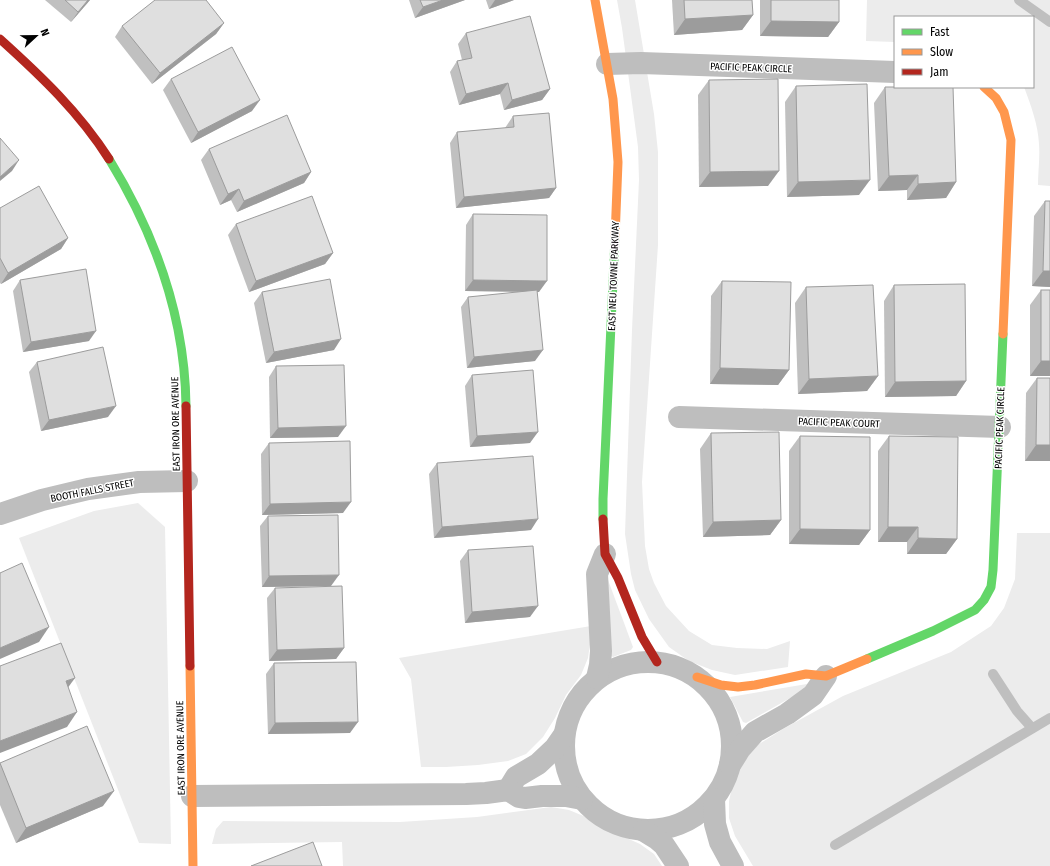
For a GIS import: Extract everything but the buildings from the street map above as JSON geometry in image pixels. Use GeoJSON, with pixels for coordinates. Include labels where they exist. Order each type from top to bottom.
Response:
{"type":"FeatureCollection","features":[{"type":"Feature","properties":{"kind":"street","name":"EAST NEU TOWNE PARKWAY"},"geometry":{"type":"LineString","coordinates":[[595,0],[614,99],[618,162],[603,499],[605,554],[618,578],[642,637],[658,662]]}},
{"type":"Feature","properties":{"kind":"street","name":"EAST IRON ORE AVENUE"},"geometry":{"type":"LineString","coordinates":[[0,39],[70,106],[96,139],[121,178],[137,208],[152,243],[175,314],[182,349],[186,383],[192,866]]}},
{"type":"Feature","properties":{"kind":"street","name":"PACIFIC PEAK CIRCLE"},"geometry":{"type":"LineString","coordinates":[[607,64],[640,63],[894,72]]}},
{"type":"Feature","properties":{"kind":"street","name":"PACIFIC PEAK CIRCLE"},"geometry":{"type":"LineString","coordinates":[[697,677],[721,685],[738,686],[755,685],[806,674],[826,676],[933,631],[974,610],[984,600],[991,587],[1000,427],[1011,140],[1004,112],[996,98],[985,88]]}},
{"type":"Feature","properties":{"kind":"street","name":"PACIFIC PEAK COURT"},"geometry":{"type":"LineString","coordinates":[[679,417],[1000,427]]}},
{"type":"Feature","properties":{"kind":"street","name":"BOOTH FALLS STREET"},"geometry":{"type":"LineString","coordinates":[[0,514],[42,500],[88,489],[139,482],[187,481]]}},
{"type":"Feature","properties":{"kind":"street","name":"EAST NEU TOWNE PARKWAY"},"geometry":{"type":"LineString","coordinates":[[597,678],[601,651],[597,574],[605,554]]}},
{"type":"Feature","properties":{"kind":"street"},"geometry":{"type":"LineString","coordinates":[[730,766],[732,738],[724,710],[708,686],[686,670],[674,665],[642,661],[626,664],[611,670],[597,678],[585,689],[571,710],[566,722],[563,747],[566,766],[572,784],[582,799],[592,809],[607,820],[625,827],[644,830],[670,828],[683,823],[705,809],[714,799],[724,783],[730,766],[740,749],[754,732],[787,714],[813,695],[826,676]]}},
{"type":"Feature","properties":{"kind":"street"},"geometry":{"type":"LineString","coordinates":[[508,790],[516,776],[538,764],[555,748],[564,735]]}},
{"type":"Feature","properties":{"kind":"street"},"geometry":{"type":"LineString","coordinates":[[192,796],[466,794],[508,790],[525,798],[566,796],[582,799]]}},
{"type":"Feature","properties":{"kind":"street"},"geometry":{"type":"LineString","coordinates":[[714,799],[715,824],[720,842],[733,866]]}},
{"type":"Feature","properties":{"kind":"street"},"geometry":{"type":"LineString","coordinates":[[644,830],[664,845],[678,866]]}},
{"type":"Feature","properties":{"kind":"shaded area"},"geometry":{"type":"Polygon","coordinates":[[[617,0],[635,0],[654,114],[658,152],[658,245],[642,482],[645,546],[649,569],[654,583],[666,606],[689,631],[712,645],[737,648],[767,649],[790,641],[788,667],[735,675],[712,670],[689,661],[669,647],[649,619],[635,590],[625,534],[639,180],[638,147],[617,0]]]}},
{"type":"Feature","properties":{"kind":"shaded area"},"geometry":{"type":"Polygon","coordinates":[[[867,0],[1050,0],[1050,186],[1038,185],[1039,154],[1037,129],[1034,115],[1024,88],[1034,88],[1034,16],[894,16],[894,42],[866,41],[867,0]]]}},
{"type":"Feature","properties":{"kind":"shaded area"},"geometry":{"type":"Polygon","coordinates":[[[138,503],[165,527],[171,844],[139,843],[19,538],[94,511],[138,503]]]}},
{"type":"Feature","properties":{"kind":"shaded area"},"geometry":{"type":"Polygon","coordinates":[[[1017,533],[1050,533],[1050,866],[753,866],[735,836],[729,818],[729,801],[733,783],[741,766],[750,754],[759,744],[783,729],[843,696],[951,652],[991,626],[1004,608],[1015,579],[1017,533]]]}},
{"type":"Feature","properties":{"kind":"shaded area"},"geometry":{"type":"Polygon","coordinates":[[[608,580],[633,647],[631,650],[613,657],[611,656],[608,580]]]}},
{"type":"Feature","properties":{"kind":"shaded area"},"geometry":{"type":"Polygon","coordinates":[[[591,626],[588,658],[581,675],[566,695],[555,718],[543,737],[526,754],[508,761],[478,765],[421,767],[411,679],[399,658],[591,626]]]}},
{"type":"Feature","properties":{"kind":"shaded area"},"geometry":{"type":"Polygon","coordinates":[[[807,684],[806,689],[746,723],[743,722],[730,697],[807,684]]]}},
{"type":"Feature","properties":{"kind":"shaded area"},"geometry":{"type":"Polygon","coordinates":[[[551,807],[569,810],[586,817],[604,828],[640,844],[654,854],[662,866],[343,866],[342,842],[212,844],[216,829],[223,821],[400,822],[477,817],[551,807]]]}},
{"type":"Feature","properties":{"kind":"waterway"},"geometry":{"type":"LineString","coordinates":[[1019,0],[1050,22]]}},
{"type":"Feature","properties":{"kind":"waterway"},"geometry":{"type":"LineString","coordinates":[[993,674],[1017,711],[1032,728]]}},
{"type":"Feature","properties":{"kind":"waterway"},"geometry":{"type":"LineString","coordinates":[[835,845],[1050,718]]}},
{"type":"Feature","properties":{"kind":"traffic: fast"},"geometry":{"type":"LineString","coordinates":[[109,159],[140,217],[164,278],[180,341],[186,406]]}},
{"type":"Feature","properties":{"kind":"traffic: fast"},"geometry":{"type":"LineString","coordinates":[[603,519],[615,238]]}},
{"type":"Feature","properties":{"kind":"traffic: fast"},"geometry":{"type":"LineString","coordinates":[[867,659],[933,631],[975,610],[984,600],[991,587],[1003,334]]}},
{"type":"Feature","properties":{"kind":"traffic: slow"},"geometry":{"type":"LineString","coordinates":[[595,0],[613,99],[618,162],[615,238]]}},
{"type":"Feature","properties":{"kind":"traffic: slow"},"geometry":{"type":"LineString","coordinates":[[985,88],[996,98],[1004,112],[1011,140],[1003,334]]}},
{"type":"Feature","properties":{"kind":"traffic: slow"},"geometry":{"type":"LineString","coordinates":[[697,677],[721,685],[738,687],[755,685],[806,674],[826,676],[867,659]]}},
{"type":"Feature","properties":{"kind":"traffic: slow"},"geometry":{"type":"LineString","coordinates":[[190,666],[193,866]]}},
{"type":"Feature","properties":{"kind":"traffic: jam"},"geometry":{"type":"LineString","coordinates":[[0,39],[59,95],[85,126],[109,159]]}},
{"type":"Feature","properties":{"kind":"traffic: jam"},"geometry":{"type":"LineString","coordinates":[[186,406],[190,666]]}},
{"type":"Feature","properties":{"kind":"traffic: jam"},"geometry":{"type":"LineString","coordinates":[[603,519],[605,554],[618,578],[642,637],[657,662]]}}]}
